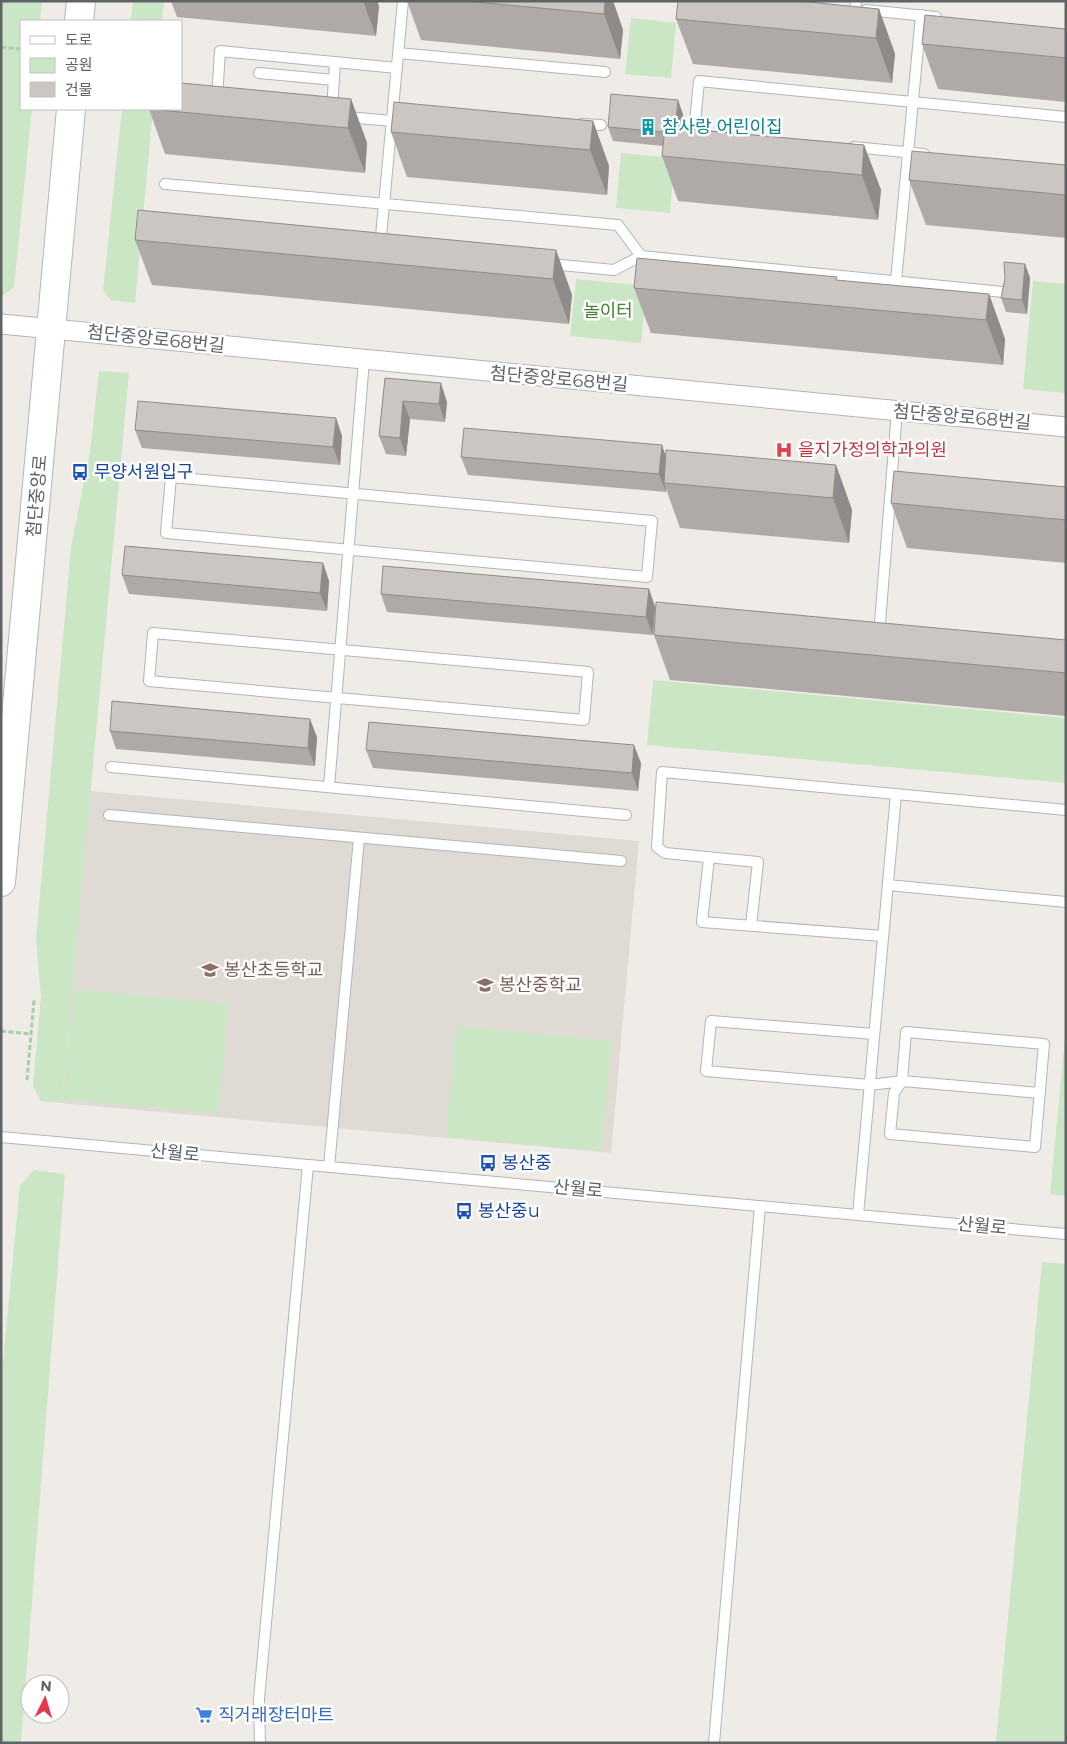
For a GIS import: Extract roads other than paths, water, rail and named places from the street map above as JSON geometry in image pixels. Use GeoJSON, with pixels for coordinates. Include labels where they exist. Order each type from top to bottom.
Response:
{"type":"FeatureCollection","features":[{"type":"Feature","properties":{"kind":"street"},"geometry":{"type":"LineString","coordinates":[[79,20],[81,1]]}},
{"type":"Feature","properties":{"kind":"street","name":"첨단중앙로"},"geometry":{"type":"LineString","coordinates":[[1,882],[71,110]]}},
{"type":"Feature","properties":{"kind":"street","name":"첨단중앙로68번길"},"geometry":{"type":"LineString","coordinates":[[1,324],[1066,427]]}},
{"type":"Feature","properties":{"kind":"lane"},"geometry":{"type":"LineString","coordinates":[[380,249],[392,121],[398,106],[397,68],[403,1]]}},
{"type":"Feature","properties":{"kind":"lane"},"geometry":{"type":"LineString","coordinates":[[852,6],[950,18]]}},
{"type":"Feature","properties":{"kind":"lane"},"geometry":{"type":"LineString","coordinates":[[896,280],[921,15]]}},
{"type":"Feature","properties":{"kind":"lane"},"geometry":{"type":"LineString","coordinates":[[226,107],[216,106],[220,51],[397,68]]}},
{"type":"Feature","properties":{"kind":"lane"},"geometry":{"type":"LineString","coordinates":[[398,53],[605,72]]}},
{"type":"Feature","properties":{"kind":"lane"},"geometry":{"type":"LineString","coordinates":[[335,62],[334,80],[326,116],[392,121]]}},
{"type":"Feature","properties":{"kind":"lane"},"geometry":{"type":"LineString","coordinates":[[259,73],[334,80]]}},
{"type":"Feature","properties":{"kind":"lane"},"geometry":{"type":"LineString","coordinates":[[713,134],[694,132],[699,81],[1066,117]]}},
{"type":"Feature","properties":{"kind":"lane"},"geometry":{"type":"LineString","coordinates":[[571,123],[601,125]]}},
{"type":"Feature","properties":{"kind":"lane"},"geometry":{"type":"LineString","coordinates":[[840,146],[938,155]]}},
{"type":"Feature","properties":{"kind":"lane"},"geometry":{"type":"LineString","coordinates":[[165,184],[618,225],[641,256]]}},
{"type":"Feature","properties":{"kind":"lane"},"geometry":{"type":"LineString","coordinates":[[536,263],[614,270],[641,256],[1003,292]]}},
{"type":"Feature","properties":{"kind":"lane"},"geometry":{"type":"LineString","coordinates":[[329,787],[364,360]]}},
{"type":"Feature","properties":{"kind":"lane"},"geometry":{"type":"LineString","coordinates":[[879,639],[897,411]]}},
{"type":"Feature","properties":{"kind":"lane"},"geometry":{"type":"LineString","coordinates":[[171,477],[353,494],[652,521],[647,577],[166,533],[171,477]]}},
{"type":"Feature","properties":{"kind":"lane"},"geometry":{"type":"LineString","coordinates":[[153,633],[340,650],[588,672],[584,720],[150,681],[153,633]]}},
{"type":"Feature","properties":{"kind":"lane"},"geometry":{"type":"LineString","coordinates":[[111,767],[626,815]]}},
{"type":"Feature","properties":{"kind":"lane"},"geometry":{"type":"LineString","coordinates":[[751,926],[758,862],[665,854],[657,847],[662,772],[1066,810]]}},
{"type":"Feature","properties":{"kind":"lane"},"geometry":{"type":"LineString","coordinates":[[858,1215],[896,794]]}},
{"type":"Feature","properties":{"kind":"lane"},"geometry":{"type":"LineString","coordinates":[[109,815],[621,861]]}},
{"type":"Feature","properties":{"kind":"lane"},"geometry":{"type":"LineString","coordinates":[[329,1167],[358,838]]}},
{"type":"Feature","properties":{"kind":"lane"},"geometry":{"type":"LineString","coordinates":[[709,858],[702,922],[883,936]]}},
{"type":"Feature","properties":{"kind":"lane"},"geometry":{"type":"LineString","coordinates":[[888,885],[1066,902]]}},
{"type":"Feature","properties":{"kind":"lane"},"geometry":{"type":"LineString","coordinates":[[874,1034],[711,1021],[706,1071],[870,1085],[902,1081],[1040,1093]]}},
{"type":"Feature","properties":{"kind":"lane"},"geometry":{"type":"LineString","coordinates":[[906,1032],[1044,1044],[1034,1147],[890,1134],[894,1093],[902,1081],[906,1032]]}},
{"type":"Feature","properties":{"kind":"lane","name":"산월로"},"geometry":{"type":"LineString","coordinates":[[1,1136],[1066,1234]]}},
{"type":"Feature","properties":{"kind":"lane"},"geometry":{"type":"LineString","coordinates":[[260,1743],[259,1700],[308,1165]]}},
{"type":"Feature","properties":{"kind":"lane"},"geometry":{"type":"LineString","coordinates":[[714,1743],[760,1206]]}},
{"type":"Feature","properties":{"kind":"place","name":"참사랑 어린이집"},"geometry":{"type":"Point","coordinates":[648,127]}},
{"type":"Feature","properties":{"kind":"place","name":"을지가정의학과의원"},"geometry":{"type":"Point","coordinates":[784,450]}},
{"type":"Feature","properties":{"kind":"place","name":"무양서원입구"},"geometry":{"type":"Point","coordinates":[80,472]}},
{"type":"Feature","properties":{"kind":"place","name":"봉산초등학교"},"geometry":{"type":"Point","coordinates":[210,970]}},
{"type":"Feature","properties":{"kind":"place","name":"봉산중학교"},"geometry":{"type":"Point","coordinates":[485,985]}},
{"type":"Feature","properties":{"kind":"place","name":"봉산중"},"geometry":{"type":"Point","coordinates":[488,1163]}},
{"type":"Feature","properties":{"kind":"place","name":"봉산중u"},"geometry":{"type":"Point","coordinates":[464,1211]}},
{"type":"Feature","properties":{"kind":"place","name":"직거래장터마트"},"geometry":{"type":"Point","coordinates":[204,1715]}},
{"type":"Feature","properties":{"kind":"park label","name":"놀이터"},"geometry":{"type":"Point","coordinates":[608,311]}}]}
